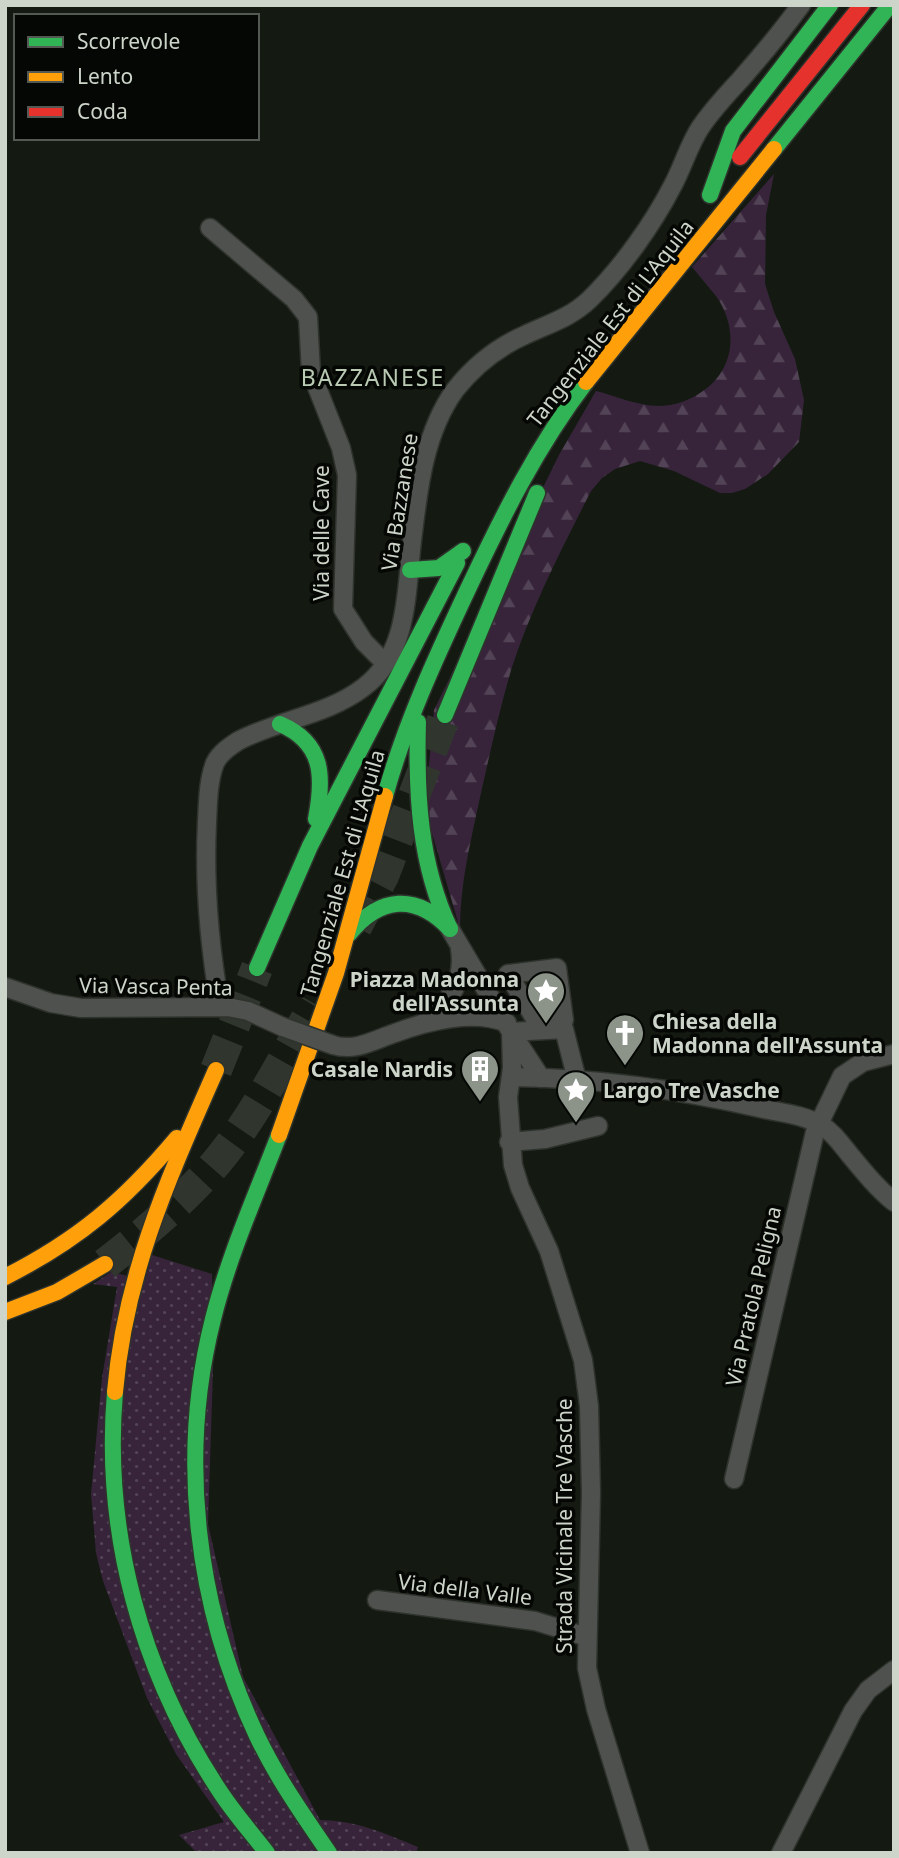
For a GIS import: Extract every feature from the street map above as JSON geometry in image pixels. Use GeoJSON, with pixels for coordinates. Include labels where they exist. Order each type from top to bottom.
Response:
{"type":"FeatureCollection","features":[{"type":"Feature","properties":{"kind":"highway"},"geometry":{"type":"LineString","coordinates":[[830,5],[733,131],[705,200],[862,5]]}},
{"type":"Feature","properties":{"kind":"highway","name":"Tangenziale Est di L'Aquila"},"geometry":{"type":"LineString","coordinates":[[329,1853],[299,1811],[248,1720],[213,1618],[201,1563],[196,1507],[196,1423],[208,1337],[221,1292],[315,1038],[349,934],[394,765],[419,697],[507,508],[537,453],[595,371],[890,5]]}},
{"type":"Feature","properties":{"kind":"highway"},"geometry":{"type":"LineString","coordinates":[[445,715],[539,487],[595,371]]}},
{"type":"Feature","properties":{"kind":"highway","name":"Tangenziale Est di L'Aquila"},"geometry":{"type":"LineString","coordinates":[[257,968],[310,846],[467,544],[448,565],[429,572],[410,570]]}},
{"type":"Feature","properties":{"kind":"highway"},"geometry":{"type":"LineString","coordinates":[[419,697],[417,779],[420,811],[434,894],[450,929]]}},
{"type":"Feature","properties":{"kind":"highway"},"geometry":{"type":"LineString","coordinates":[[280,724],[300,734],[318,760],[321,789],[310,846]]}},
{"type":"Feature","properties":{"kind":"highway"},"geometry":{"type":"LineString","coordinates":[[349,934],[366,914],[379,906],[394,903],[430,911],[450,929]]}},
{"type":"Feature","properties":{"kind":"highway"},"geometry":{"type":"LineString","coordinates":[[216,1070],[151,1223],[133,1280],[116,1368],[110,1461],[113,1504],[127,1587],[151,1660],[179,1722],[218,1788],[267,1853]]}},
{"type":"Feature","properties":{"kind":"highway"},"geometry":{"type":"LineString","coordinates":[[5,1277],[75,1239],[98,1222],[153,1166],[197,1112]]}},
{"type":"Feature","properties":{"kind":"highway"},"geometry":{"type":"LineString","coordinates":[[5,1312],[68,1288],[105,1264]]}},
{"type":"Feature","properties":{"kind":"street","name":"Via Bazzanese"},"geometry":{"type":"LineString","coordinates":[[220,1006],[209,939],[206,884],[207,814],[212,773],[221,755],[233,744],[356,693],[373,679],[385,663],[401,629],[426,455],[434,426],[445,406],[466,377],[488,357],[519,338],[567,316],[594,295],[657,212],[706,120],[801,5]]}},
{"type":"Feature","properties":{"kind":"street","name":"Via delle Cave"},"geometry":{"type":"LineString","coordinates":[[210,228],[294,299],[308,317],[311,372],[341,448],[346,475],[343,609],[364,642],[385,663]]}},
{"type":"Feature","properties":{"kind":"street"},"geometry":{"type":"LineString","coordinates":[[450,929],[541,1078]]}},
{"type":"Feature","properties":{"kind":"street"},"geometry":{"type":"LineString","coordinates":[[421,1025],[444,1006],[457,986],[462,968],[460,946]]}},
{"type":"Feature","properties":{"kind":"street"},"geometry":{"type":"LineString","coordinates":[[509,1028],[550,1025],[564,1020],[557,968],[530,966],[508,974],[537,1022],[550,1025],[565,1029],[577,1080]]}},
{"type":"Feature","properties":{"kind":"street","name":"Via Vasca Penta"},"geometry":{"type":"LineString","coordinates":[[5,987],[57,1005],[81,1009],[220,1006],[239,1009],[347,1048],[421,1025],[467,1018],[500,1021],[509,1028]]}},
{"type":"Feature","properties":{"kind":"street","name":"Strada Vicinale Tre Vasche"},"geometry":{"type":"LineString","coordinates":[[509,1028],[509,1142],[515,1173],[553,1263],[586,1375],[591,1515],[587,1637],[589,1683],[640,1853]]}},
{"type":"Feature","properties":{"kind":"street","name":"Via Pratola Peligna"},"geometry":{"type":"LineString","coordinates":[[734,1479],[812,1143],[842,1076],[863,1062],[894,1055]]}},
{"type":"Feature","properties":{"kind":"street"},"geometry":{"type":"LineString","coordinates":[[510,1077],[577,1080],[736,1102],[806,1118],[820,1124],[832,1134],[894,1202]]}},
{"type":"Feature","properties":{"kind":"street"},"geometry":{"type":"LineString","coordinates":[[509,1142],[545,1139],[598,1126]]}},
{"type":"Feature","properties":{"kind":"street","name":"Via della Valle"},"geometry":{"type":"LineString","coordinates":[[377,1600],[536,1621],[587,1637]]}},
{"type":"Feature","properties":{"kind":"street"},"geometry":{"type":"LineString","coordinates":[[780,1853],[853,1711],[868,1690],[894,1670]]}},
{"type":"Feature","properties":{"kind":"green space"},"geometry":{"type":"Polygon","coordinates":[[[774,174],[766,215],[765,284],[795,359],[804,400],[799,442],[768,474],[745,489],[732,493],[720,493],[674,471],[640,461],[615,469],[602,478],[591,491],[538,600],[512,667],[494,734],[469,849],[460,929],[425,809],[434,710],[559,455],[596,391],[643,404],[670,405],[688,400],[703,391],[722,371],[730,346],[728,321],[716,296],[692,267],[774,174]]]}},
{"type":"Feature","properties":{"kind":"green space"},"geometry":{"type":"Polygon","coordinates":[[[152,1255],[212,1274],[213,1369],[208,1524],[243,1677],[320,1820],[346,1822],[370,1829],[418,1847],[416,1853],[197,1853],[179,1835],[224,1822],[176,1754],[147,1698],[103,1581],[96,1553],[91,1494],[102,1378],[117,1287],[93,1284],[111,1272],[145,1280],[152,1255]]]}},
{"type":"Feature","properties":{"kind":"tunnel"},"geometry":{"type":"LineString","coordinates":[[356,927],[383,876],[445,715]]}},
{"type":"Feature","properties":{"kind":"tunnel"},"geometry":{"type":"LineString","coordinates":[[216,1070],[257,968]]}},
{"type":"Feature","properties":{"kind":"tunnel"},"geometry":{"type":"LineString","coordinates":[[105,1264],[163,1216],[216,1163],[257,1106],[315,1004]]}},
{"type":"Feature","properties":{"kind":"traffic: fast"},"geometry":{"type":"LineString","coordinates":[[710,195],[733,131],[830,5]]}},
{"type":"Feature","properties":{"kind":"traffic: fast"},"geometry":{"type":"LineString","coordinates":[[774,149],[890,5]]}},
{"type":"Feature","properties":{"kind":"traffic: fast"},"geometry":{"type":"LineString","coordinates":[[385,796],[422,691],[481,562],[536,457],[586,382]]}},
{"type":"Feature","properties":{"kind":"traffic: fast"},"geometry":{"type":"LineString","coordinates":[[445,715],[537,493]]}},
{"type":"Feature","properties":{"kind":"traffic: fast"},"geometry":{"type":"LineString","coordinates":[[410,570],[439,568],[463,551]]}},
{"type":"Feature","properties":{"kind":"traffic: fast"},"geometry":{"type":"LineString","coordinates":[[257,968],[310,846],[457,563]]}},
{"type":"Feature","properties":{"kind":"traffic: fast"},"geometry":{"type":"LineString","coordinates":[[418,722],[422,828],[432,879],[450,929]]}},
{"type":"Feature","properties":{"kind":"traffic: fast"},"geometry":{"type":"LineString","coordinates":[[280,724],[305,741],[318,763],[320,789],[316,819]]}},
{"type":"Feature","properties":{"kind":"traffic: fast"},"geometry":{"type":"LineString","coordinates":[[349,934],[373,912],[398,904],[424,909],[450,929]]}},
{"type":"Feature","properties":{"kind":"traffic: fast"},"geometry":{"type":"LineString","coordinates":[[279,1135],[243,1226],[213,1319],[202,1371],[195,1478],[207,1584],[219,1636],[236,1687],[273,1767],[329,1853]]}},
{"type":"Feature","properties":{"kind":"traffic: fast"},"geometry":{"type":"LineString","coordinates":[[115,1392],[115,1497],[133,1599],[149,1649],[168,1698],[192,1745],[224,1798],[267,1853]]}},
{"type":"Feature","properties":{"kind":"traffic: slow"},"geometry":{"type":"LineString","coordinates":[[586,382],[774,149]]}},
{"type":"Feature","properties":{"kind":"traffic: slow"},"geometry":{"type":"LineString","coordinates":[[279,1135],[336,973],[385,796]]}},
{"type":"Feature","properties":{"kind":"traffic: slow"},"geometry":{"type":"LineString","coordinates":[[115,1392],[120,1348],[139,1266],[166,1188],[216,1070]]}},
{"type":"Feature","properties":{"kind":"traffic: slow"},"geometry":{"type":"LineString","coordinates":[[5,1277],[55,1249],[99,1217],[138,1181],[177,1138]]}},
{"type":"Feature","properties":{"kind":"traffic: slow"},"geometry":{"type":"LineString","coordinates":[[5,1312],[57,1292],[105,1264]]}},
{"type":"Feature","properties":{"kind":"traffic: jam"},"geometry":{"type":"LineString","coordinates":[[740,157],[862,5]]}},
{"type":"Feature","properties":{"kind":"place","name":"Piazza Madonna dell'Assunta"},"geometry":{"type":"Point","coordinates":[546,1025]}},
{"type":"Feature","properties":{"kind":"place","name":"Chiesa della Madonna dell'Assunta"},"geometry":{"type":"Point","coordinates":[625,1067]}},
{"type":"Feature","properties":{"kind":"place","name":"Casale Nardis"},"geometry":{"type":"Point","coordinates":[480,1103]}},
{"type":"Feature","properties":{"kind":"place","name":"Largo Tre Vasche"},"geometry":{"type":"Point","coordinates":[576,1124]}},
{"type":"Feature","properties":{"kind":"district","name":"BAZZANESE"},"geometry":{"type":"Point","coordinates":[373,377]}}]}
